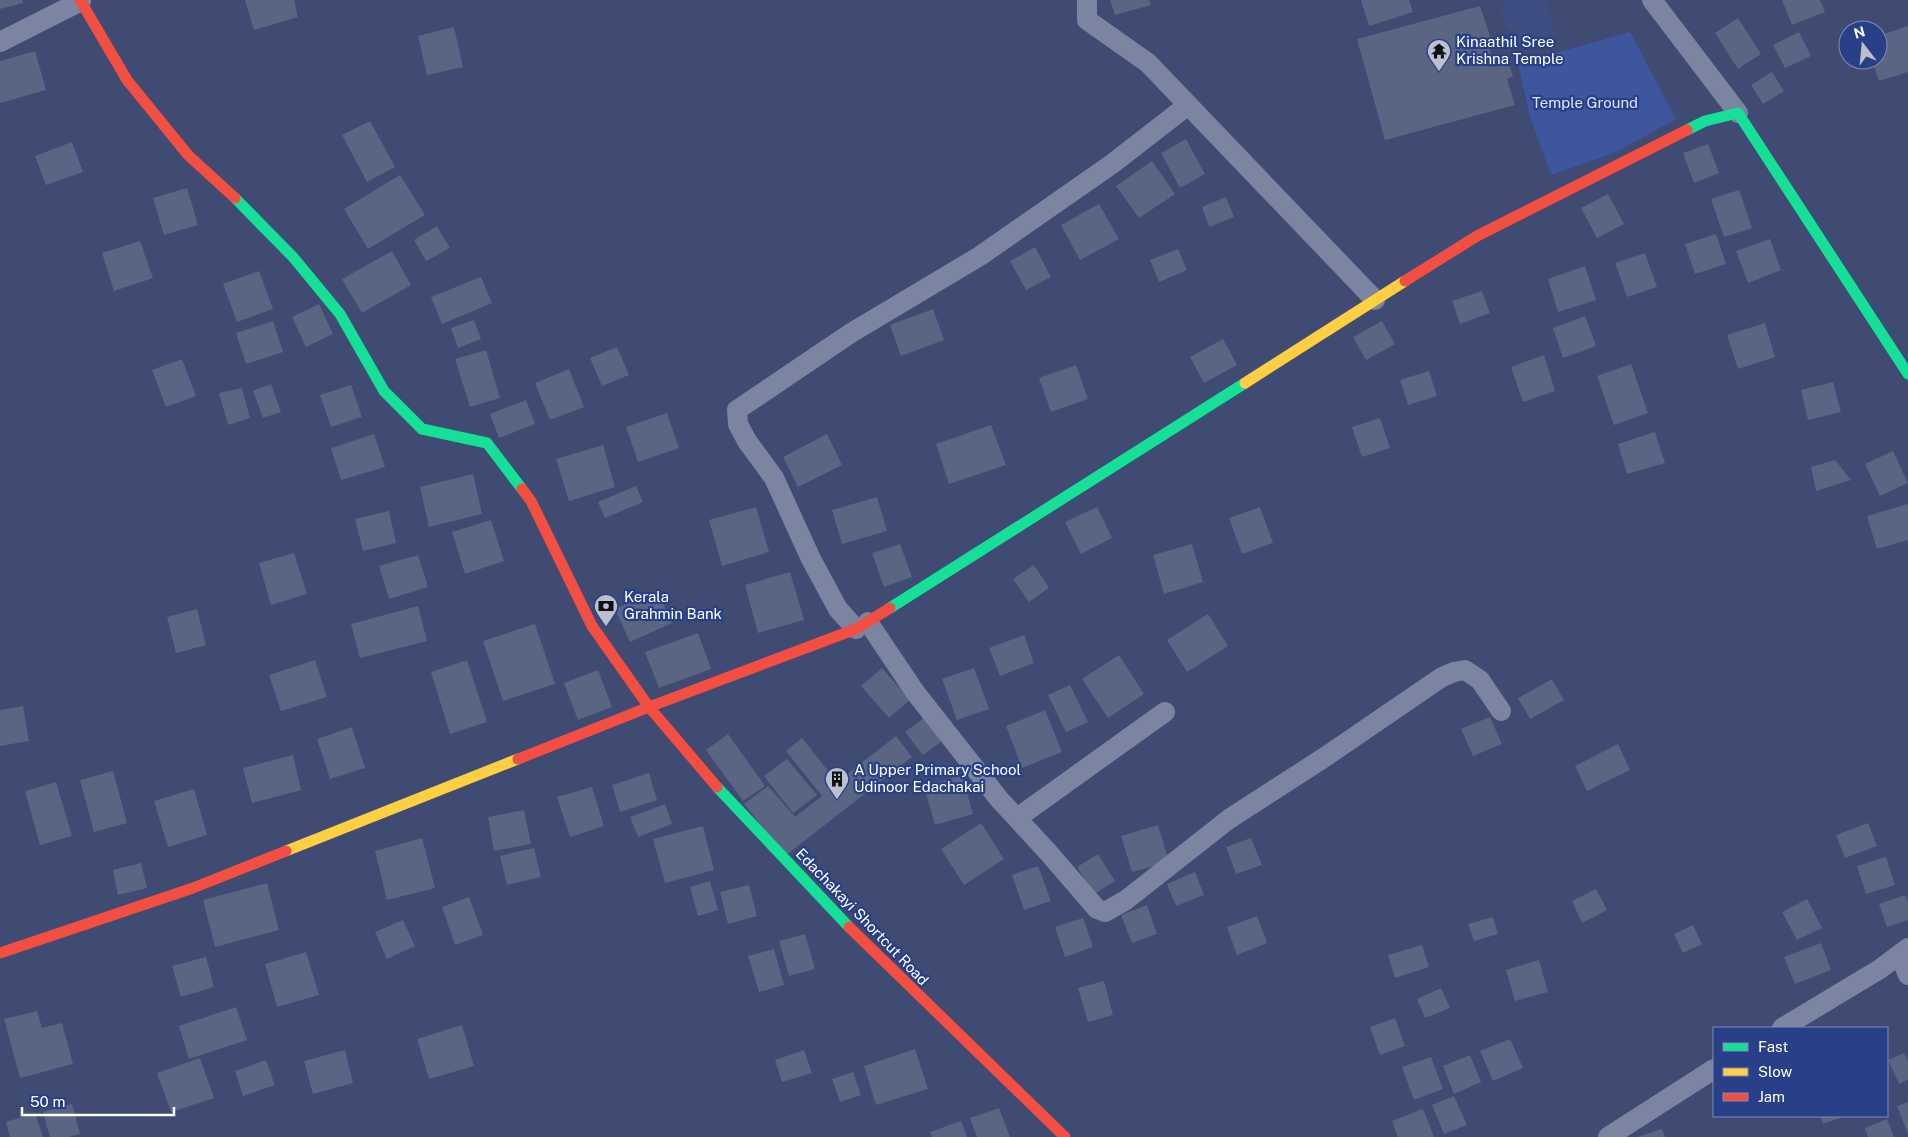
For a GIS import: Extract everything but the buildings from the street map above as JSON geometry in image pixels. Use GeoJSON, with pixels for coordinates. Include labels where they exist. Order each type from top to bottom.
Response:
{"type":"FeatureCollection","features":[{"type":"Feature","properties":{"kind":"main road","name":"Edachakayi Shortcut Road"},"geometry":{"type":"LineString","coordinates":[[80,1],[128,80],[188,155],[238,200],[293,257],[340,314],[384,391],[422,429],[487,443],[531,500],[592,626],[649,708],[718,788],[858,937],[1065,1137]]}},
{"type":"Feature","properties":{"kind":"main road"},"geometry":{"type":"LineString","coordinates":[[0,953],[193,888],[862,626],[1477,236],[1705,121],[1738,113],[1908,374]]}},
{"type":"Feature","properties":{"kind":"street"},"geometry":{"type":"LineString","coordinates":[[1087,0],[1087,20],[1148,63],[1375,300]]}},
{"type":"Feature","properties":{"kind":"street"},"geometry":{"type":"LineString","coordinates":[[1652,0],[1738,113]]}},
{"type":"Feature","properties":{"kind":"street"},"geometry":{"type":"LineString","coordinates":[[0,42],[80,1]]}},
{"type":"Feature","properties":{"kind":"street"},"geometry":{"type":"LineString","coordinates":[[1188,105],[1112,164],[980,256],[851,333],[737,410],[738,424],[747,441],[774,478],[811,559],[838,609],[862,626],[999,798],[1096,909],[1105,912],[1126,900],[1229,819],[1326,757],[1442,677],[1465,670],[1480,680],[1501,711]]}},
{"type":"Feature","properties":{"kind":"street"},"geometry":{"type":"LineString","coordinates":[[1016,818],[1165,712]]}},
{"type":"Feature","properties":{"kind":"street"},"geometry":{"type":"LineString","coordinates":[[1784,1027],[1880,969],[1904,952],[1908,975]]}},
{"type":"Feature","properties":{"kind":"street"},"geometry":{"type":"LineString","coordinates":[[1608,1137],[1713,1070]]}},
{"type":"Feature","properties":{"kind":"green space","name":"Temple Ground"},"geometry":{"type":"Polygon","coordinates":[[[1630,32],[1676,119],[1616,152],[1551,175],[1530,117],[1518,64],[1630,32]]]}},
{"type":"Feature","properties":{"kind":"shaded area"},"geometry":{"type":"Polygon","coordinates":[[[1503,0],[1545,0],[1555,33],[1518,44],[1513,29],[1507,29],[1500,6],[1504,4],[1503,0]]]}},
{"type":"Feature","properties":{"kind":"traffic: fast"},"geometry":{"type":"LineString","coordinates":[[1687,130],[1705,121],[1738,113],[1908,374]]}},
{"type":"Feature","properties":{"kind":"traffic: fast"},"geometry":{"type":"LineString","coordinates":[[235,198],[293,257],[340,314],[384,391],[422,429],[487,443],[522,489]]}},
{"type":"Feature","properties":{"kind":"traffic: fast"},"geometry":{"type":"LineString","coordinates":[[890,608],[1245,383]]}},
{"type":"Feature","properties":{"kind":"traffic: fast"},"geometry":{"type":"LineString","coordinates":[[717,787],[849,927]]}},
{"type":"Feature","properties":{"kind":"traffic: slow"},"geometry":{"type":"LineString","coordinates":[[1245,383],[1405,281]]}},
{"type":"Feature","properties":{"kind":"traffic: slow"},"geometry":{"type":"LineString","coordinates":[[286,851],[518,759]]}},
{"type":"Feature","properties":{"kind":"traffic: jam"},"geometry":{"type":"LineString","coordinates":[[80,0],[127,80],[188,155],[235,198]]}},
{"type":"Feature","properties":{"kind":"traffic: jam"},"geometry":{"type":"LineString","coordinates":[[1405,281],[1477,236],[1687,130]]}},
{"type":"Feature","properties":{"kind":"traffic: jam"},"geometry":{"type":"LineString","coordinates":[[522,489],[531,501],[592,626],[649,707],[717,787]]}},
{"type":"Feature","properties":{"kind":"traffic: jam"},"geometry":{"type":"LineString","coordinates":[[518,759],[649,707],[856,629],[890,608]]}},
{"type":"Feature","properties":{"kind":"traffic: jam"},"geometry":{"type":"LineString","coordinates":[[0,953],[193,888],[286,851]]}},
{"type":"Feature","properties":{"kind":"traffic: jam"},"geometry":{"type":"LineString","coordinates":[[849,927],[1065,1137]]}},
{"type":"Feature","properties":{"kind":"place","name":"Kinaathil Sree Krishna Temple"},"geometry":{"type":"Point","coordinates":[1439,72]}},
{"type":"Feature","properties":{"kind":"place","name":"Kerala Grahmin Bank"},"geometry":{"type":"Point","coordinates":[606,627]}},
{"type":"Feature","properties":{"kind":"place","name":"A Upper Primary School Udinoor Edachakai"},"geometry":{"type":"Point","coordinates":[837,800]}}]}
